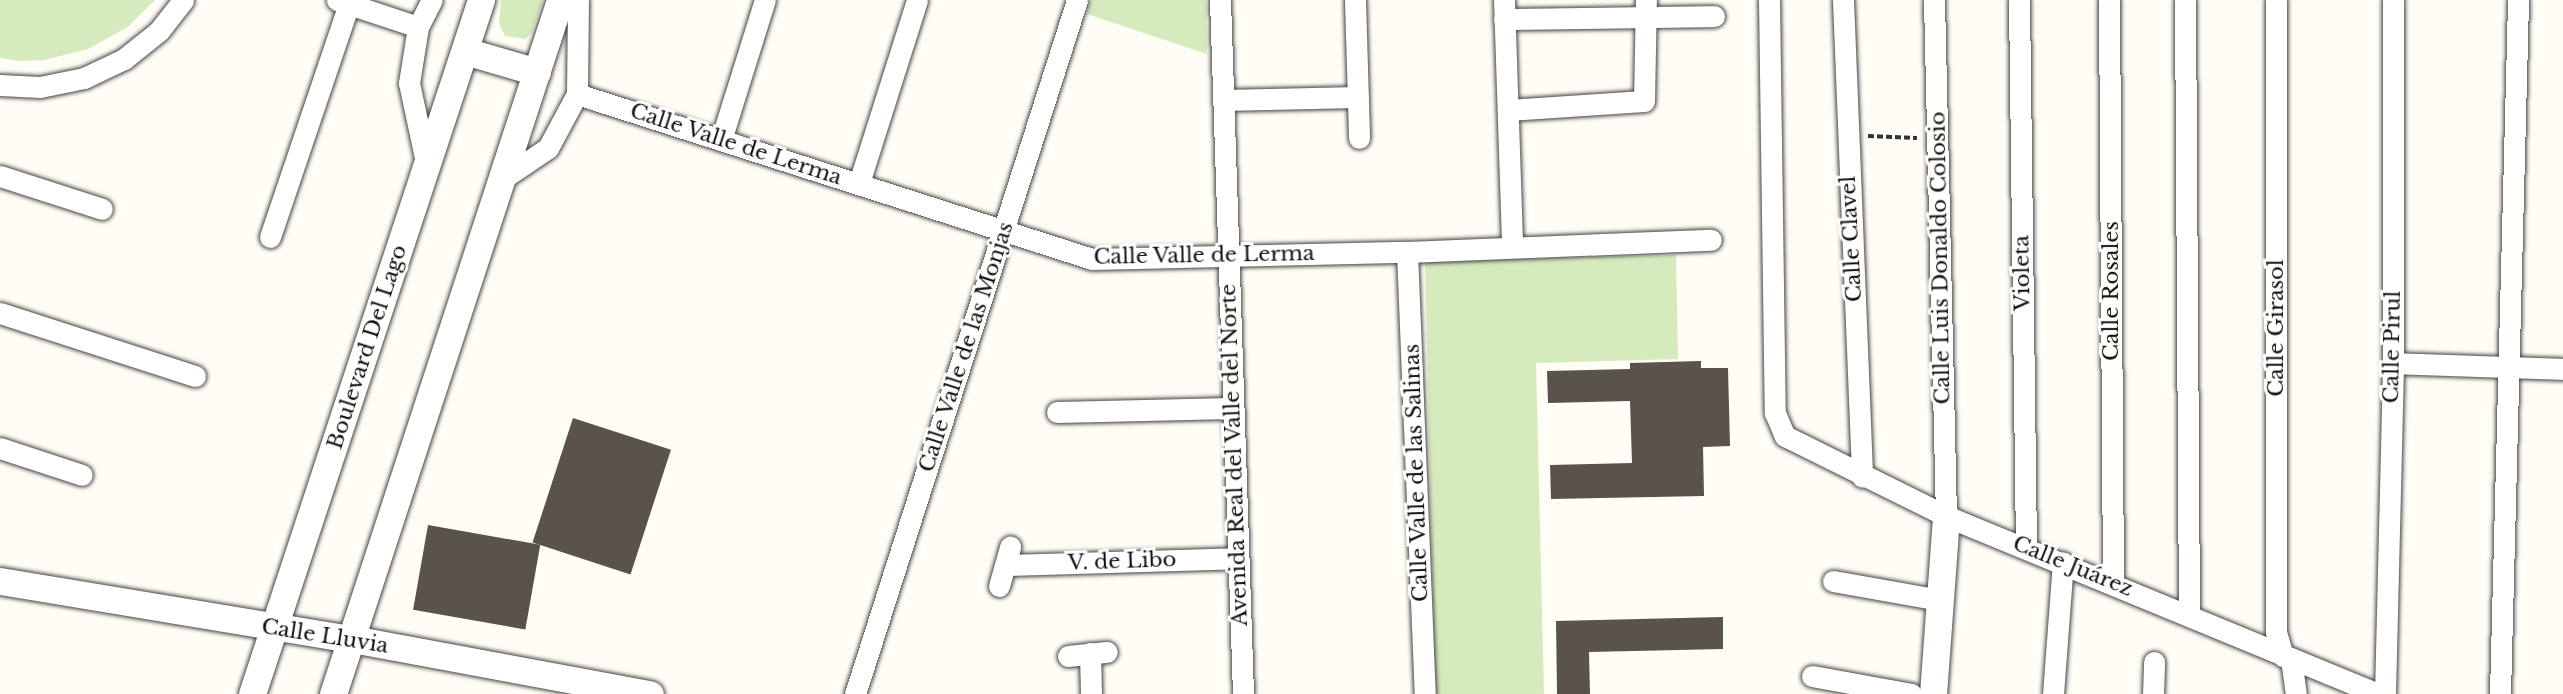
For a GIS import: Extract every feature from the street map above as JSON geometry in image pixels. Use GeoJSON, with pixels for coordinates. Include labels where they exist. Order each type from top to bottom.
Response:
{"type":"FeatureCollection","features":[{"type":"Feature","properties":{"kind":"street"},"geometry":{"type":"LineString","coordinates":[[0,85],[40,87],[84,78],[124,59],[159,31],[183,0]]}},
{"type":"Feature","properties":{"kind":"street"},"geometry":{"type":"LineString","coordinates":[[427,168],[409,83],[418,27],[432,0]]}},
{"type":"Feature","properties":{"kind":"street","name":"Boulevard Del Lago"},"geometry":{"type":"LineString","coordinates":[[252,694],[482,0]]}},
{"type":"Feature","properties":{"kind":"street"},"geometry":{"type":"LineString","coordinates":[[333,694],[560,0]]}},
{"type":"Feature","properties":{"kind":"street"},"geometry":{"type":"LineString","coordinates":[[502,179],[548,148],[577,94],[581,9],[578,0]]}},
{"type":"Feature","properties":{"kind":"street"},"geometry":{"type":"LineString","coordinates":[[721,140],[765,0]]}},
{"type":"Feature","properties":{"kind":"street"},"geometry":{"type":"LineString","coordinates":[[859,183],[917,0]]}},
{"type":"Feature","properties":{"kind":"street","name":"Calle Valle de las Monjas"},"geometry":{"type":"LineString","coordinates":[[855,694],[1077,0]]}},
{"type":"Feature","properties":{"kind":"street","name":"Avenida Real del Valle del Norte"},"geometry":{"type":"LineString","coordinates":[[1220,0],[1226,257],[1243,694]]}},
{"type":"Feature","properties":{"kind":"street"},"geometry":{"type":"LineString","coordinates":[[1355,0],[1359,138]]}},
{"type":"Feature","properties":{"kind":"street","name":"Calle Juárez"},"geometry":{"type":"LineString","coordinates":[[1769,0],[1778,425],[1785,436],[1862,477],[1946,516],[2113,582],[2287,658],[2377,694]]}},
{"type":"Feature","properties":{"kind":"street","name":"Calle Clavel"},"geometry":{"type":"LineString","coordinates":[[1843,0],[1846,135],[1862,477]]}},
{"type":"Feature","properties":{"kind":"street","name":"Calle Luis Donaldo Colosio"},"geometry":{"type":"LineString","coordinates":[[1934,0],[1946,516]]}},
{"type":"Feature","properties":{"kind":"street","name":"Violeta"},"geometry":{"type":"LineString","coordinates":[[2019,0],[2025,546]]}},
{"type":"Feature","properties":{"kind":"street","name":"Calle Rosales"},"geometry":{"type":"LineString","coordinates":[[2109,0],[2113,582]]}},
{"type":"Feature","properties":{"kind":"street"},"geometry":{"type":"LineString","coordinates":[[2185,0],[2189,614]]}},
{"type":"Feature","properties":{"kind":"street","name":"Calle Girasol"},"geometry":{"type":"LineString","coordinates":[[2277,0],[2277,632],[2287,658],[2296,694]]}},
{"type":"Feature","properties":{"kind":"street","name":"Calle Pirul"},"geometry":{"type":"LineString","coordinates":[[2385,694],[2392,363],[2393,0]]}},
{"type":"Feature","properties":{"kind":"street"},"geometry":{"type":"LineString","coordinates":[[2500,694],[2518,0]]}},
{"type":"Feature","properties":{"kind":"street"},"geometry":{"type":"LineString","coordinates":[[270,237],[345,1],[418,27]]}},
{"type":"Feature","properties":{"kind":"street"},"geometry":{"type":"LineString","coordinates":[[1508,110],[1644,101],[1647,8]]}},
{"type":"Feature","properties":{"kind":"street"},"geometry":{"type":"LineString","coordinates":[[1512,247],[1504,9],[1647,8],[1714,16]]}},
{"type":"Feature","properties":{"kind":"street"},"geometry":{"type":"LineString","coordinates":[[465,51],[537,72]]}},
{"type":"Feature","properties":{"kind":"street","name":"Calle Valle de Lerma"},"geometry":{"type":"LineString","coordinates":[[577,94],[1092,259],[1407,252],[1711,240]]}},
{"type":"Feature","properties":{"kind":"street"},"geometry":{"type":"LineString","coordinates":[[1223,100],[1358,98]]}},
{"type":"Feature","properties":{"kind":"street"},"geometry":{"type":"LineString","coordinates":[[0,176],[102,209]]}},
{"type":"Feature","properties":{"kind":"street","name":"Calle Valle de las Salinas"},"geometry":{"type":"LineString","coordinates":[[1407,252],[1425,694]]}},
{"type":"Feature","properties":{"kind":"street"},"geometry":{"type":"LineString","coordinates":[[0,313],[195,376]]}},
{"type":"Feature","properties":{"kind":"street"},"geometry":{"type":"LineString","coordinates":[[2392,363],[2563,369]]}},
{"type":"Feature","properties":{"kind":"street"},"geometry":{"type":"LineString","coordinates":[[1057,412],[1232,408]]}},
{"type":"Feature","properties":{"kind":"street"},"geometry":{"type":"LineString","coordinates":[[0,448],[82,475]]}},
{"type":"Feature","properties":{"kind":"street"},"geometry":{"type":"LineString","coordinates":[[1933,694],[1946,516]]}},
{"type":"Feature","properties":{"kind":"street","name":"V. de Libo"},"geometry":{"type":"LineString","coordinates":[[999,586],[1009,556],[1237,558]]}},
{"type":"Feature","properties":{"kind":"street"},"geometry":{"type":"LineString","coordinates":[[2054,694],[2063,562]]}},
{"type":"Feature","properties":{"kind":"street","name":"Calle Lluvia"},"geometry":{"type":"LineString","coordinates":[[0,581],[352,639],[650,694]]}},
{"type":"Feature","properties":{"kind":"street"},"geometry":{"type":"LineString","coordinates":[[1833,581],[1940,600]]}},
{"type":"Feature","properties":{"kind":"street"},"geometry":{"type":"LineString","coordinates":[[1068,656],[1099,653],[1091,694]]}},
{"type":"Feature","properties":{"kind":"street"},"geometry":{"type":"LineString","coordinates":[[2153,694],[2154,662]]}},
{"type":"Feature","properties":{"kind":"street"},"geometry":{"type":"LineString","coordinates":[[1812,675],[1911,694]]}},
{"type":"Feature","properties":{"kind":"path"},"geometry":{"type":"LineString","coordinates":[[1846,135],[1936,139]]}},
{"type":"Feature","properties":{"kind":"green space"},"geometry":{"type":"Polygon","coordinates":[[[0,0],[155,0],[128,27],[88,49],[44,60],[21,61],[0,58],[0,0]]]}},
{"type":"Feature","properties":{"kind":"green space"},"geometry":{"type":"Polygon","coordinates":[[[501,0],[543,0],[532,32],[526,39],[505,36],[499,24],[501,0]]]}},
{"type":"Feature","properties":{"kind":"green space"},"geometry":{"type":"Polygon","coordinates":[[[1091,0],[1206,0],[1207,54],[1087,14],[1091,0]]]}},
{"type":"Feature","properties":{"kind":"green space"},"geometry":{"type":"Polygon","coordinates":[[[1676,255],[1678,359],[1536,363],[1544,694],[1435,694],[1425,261],[1676,255]]]}},
{"type":"Feature","properties":{"kind":"building"},"geometry":{"type":"Polygon","coordinates":[[[1701,361],[1701,368],[1728,368],[1730,446],[1703,447],[1704,496],[1551,499],[1550,465],[1632,463],[1630,401],[1548,403],[1547,371],[1630,369],[1630,363],[1701,361]]]}},
{"type":"Feature","properties":{"kind":"building"},"geometry":{"type":"Polygon","coordinates":[[[573,418],[671,450],[630,574],[533,543],[573,418]]]}},
{"type":"Feature","properties":{"kind":"building"},"geometry":{"type":"Polygon","coordinates":[[[428,525],[540,545],[525,629],[413,610],[428,525]]]}},
{"type":"Feature","properties":{"kind":"building"},"geometry":{"type":"Polygon","coordinates":[[[1723,617],[1723,649],[1589,652],[1590,694],[1557,694],[1556,621],[1723,617]]]}}]}
